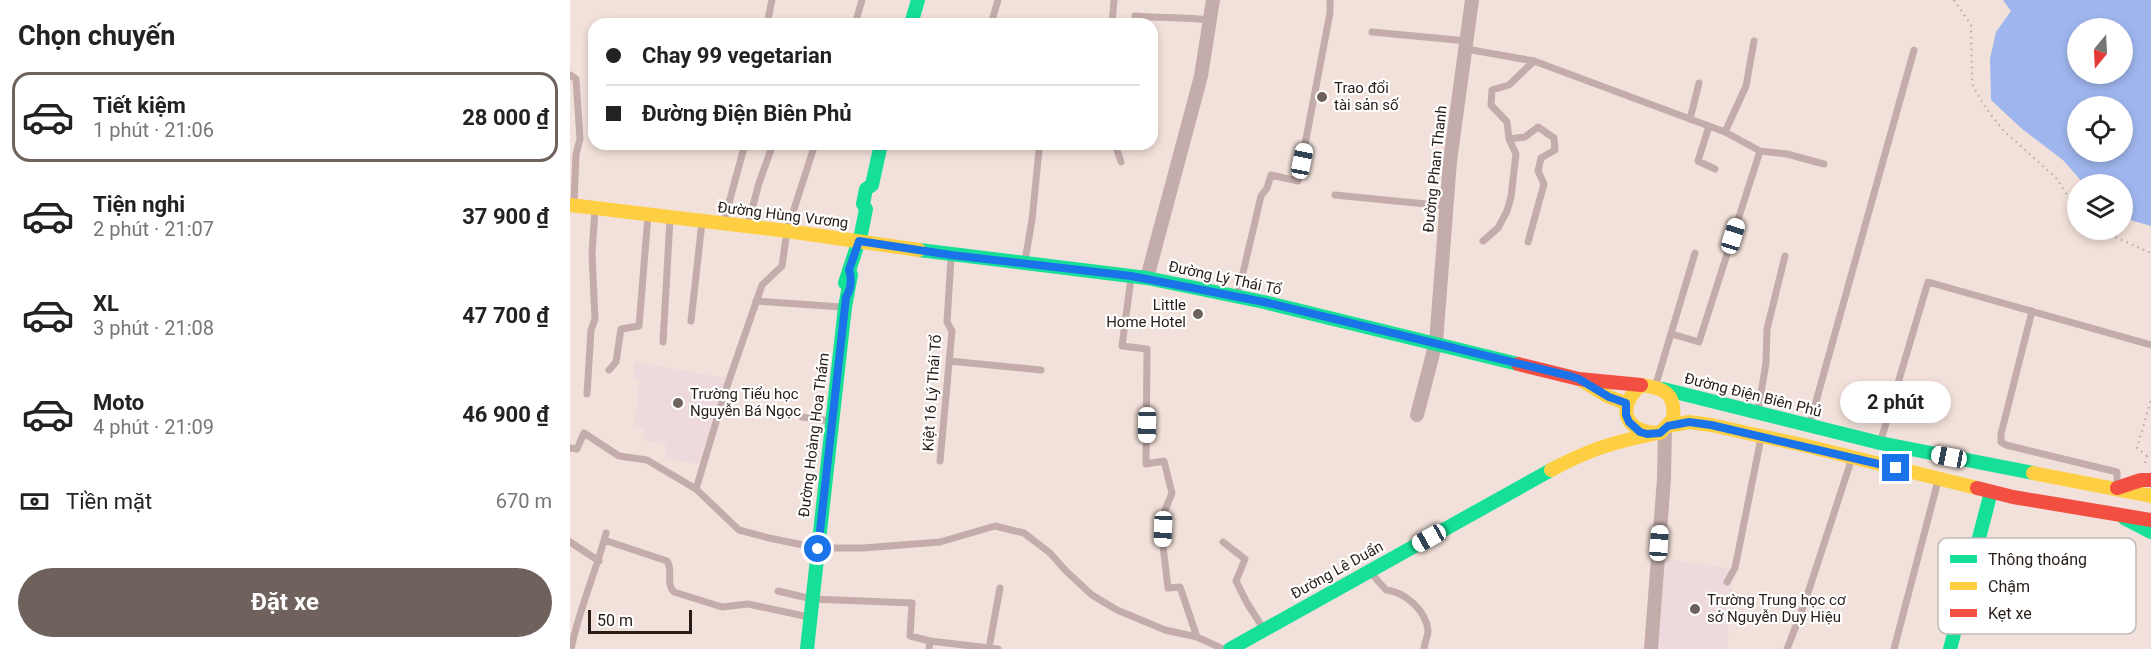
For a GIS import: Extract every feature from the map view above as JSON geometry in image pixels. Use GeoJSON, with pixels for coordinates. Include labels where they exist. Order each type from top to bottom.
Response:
{"type":"FeatureCollection","features":[{"type":"Feature","properties":{"kind":"main road"},"geometry":{"type":"LineString","coordinates":[[913,18],[918,0]]}},
{"type":"Feature","properties":{"kind":"main road","name":"Đường Hoàng Hoa Thám"},"geometry":{"type":"LineString","coordinates":[[807,649],[846,302],[845,274],[849,270],[859,241],[866,209],[872,207],[876,190],[872,185],[880,150]]}},
{"type":"Feature","properties":{"kind":"main road","name":"Đường Hùng Vương"},"geometry":{"type":"LineString","coordinates":[[572,205],[859,241]]}},
{"type":"Feature","properties":{"kind":"main road","name":"Đường Lý Thái Tổ"},"geometry":{"type":"LineString","coordinates":[[859,241],[951,255],[1131,276],[1237,296],[1436,342],[1579,379],[1641,385]]}},
{"type":"Feature","properties":{"kind":"main road","name":"Đường Lý Thái Tổ"},"geometry":{"type":"LineString","coordinates":[[1579,379],[1609,397],[1623,409]]}},
{"type":"Feature","properties":{"kind":"main road"},"geometry":{"type":"LineString","coordinates":[[1662,430],[1674,411],[1673,402],[1659,388],[1641,385],[1637,387],[1623,409],[1633,428],[1640,432],[1662,430],[1689,422],[1711,425],[1853,457],[1990,492],[2151,520]]}},
{"type":"Feature","properties":{"kind":"main road","name":"Đường Điện Biên Phủ"},"geometry":{"type":"LineString","coordinates":[[1659,388],[1880,443],[2019,471],[2117,488],[2141,480],[2151,480]]}},
{"type":"Feature","properties":{"kind":"main road","name":"Đường Lê Duẩn"},"geometry":{"type":"LineString","coordinates":[[1230,649],[1586,451],[1662,430]]}},
{"type":"Feature","properties":{"kind":"main road","name":"Đường Lê Duẩn"},"geometry":{"type":"LineString","coordinates":[[1586,451],[1602,434]]}},
{"type":"Feature","properties":{"kind":"main road"},"geometry":{"type":"LineString","coordinates":[[2117,488],[2151,496]]}},
{"type":"Feature","properties":{"kind":"main road"},"geometry":{"type":"LineString","coordinates":[[1978,538],[1990,492]]}},
{"type":"Feature","properties":{"kind":"main road"},"geometry":{"type":"LineString","coordinates":[[2119,515],[2151,532]]}},
{"type":"Feature","properties":{"kind":"main road"},"geometry":{"type":"LineString","coordinates":[[1950,649],[1954,634]]}},
{"type":"Feature","properties":{"kind":"street"},"geometry":{"type":"LineString","coordinates":[[1147,279],[1202,75],[1213,0]]}},
{"type":"Feature","properties":{"kind":"street","name":"Đường Phan Thanh"},"geometry":{"type":"LineString","coordinates":[[1417,415],[1436,342],[1450,161],[1472,0]]}},
{"type":"Feature","properties":{"kind":"street"},"geometry":{"type":"LineString","coordinates":[[1651,649],[1664,479],[1662,430]]}},
{"type":"Feature","properties":{"kind":"lane"},"geometry":{"type":"LineString","coordinates":[[768,18],[772,0]]}},
{"type":"Feature","properties":{"kind":"lane"},"geometry":{"type":"LineString","coordinates":[[857,18],[862,0]]}},
{"type":"Feature","properties":{"kind":"lane"},"geometry":{"type":"LineString","coordinates":[[994,18],[998,0]]}},
{"type":"Feature","properties":{"kind":"lane"},"geometry":{"type":"LineString","coordinates":[[1112,18],[1114,0]]}},
{"type":"Feature","properties":{"kind":"lane"},"geometry":{"type":"LineString","coordinates":[[1237,296],[1261,196],[1267,188],[1271,175],[1298,181],[1330,14],[1330,0]]}},
{"type":"Feature","properties":{"kind":"lane"},"geometry":{"type":"LineString","coordinates":[[1135,16],[1210,20]]}},
{"type":"Feature","properties":{"kind":"lane"},"geometry":{"type":"LineString","coordinates":[[1372,32],[1466,45],[1534,61],[1725,132],[1760,151],[1787,154],[1824,164]]}},
{"type":"Feature","properties":{"kind":"lane"},"geometry":{"type":"LineString","coordinates":[[1725,132],[1746,86],[1754,42]]}},
{"type":"Feature","properties":{"kind":"lane"},"geometry":{"type":"LineString","coordinates":[[1809,426],[1914,50]]}},
{"type":"Feature","properties":{"kind":"lane"},"geometry":{"type":"LineString","coordinates":[[1484,241],[1498,228],[1512,197],[1515,154],[1509,139],[1507,122],[1491,105],[1492,90],[1509,84],[1534,61]]}},
{"type":"Feature","properties":{"kind":"lane"},"geometry":{"type":"LineString","coordinates":[[570,75],[576,78],[580,139],[576,154],[572,205]]}},
{"type":"Feature","properties":{"kind":"lane"},"geometry":{"type":"LineString","coordinates":[[1690,119],[1699,83]]}},
{"type":"Feature","properties":{"kind":"lane"},"geometry":{"type":"LineString","coordinates":[[1708,126],[1698,161],[1715,169]]}},
{"type":"Feature","properties":{"kind":"lane"},"geometry":{"type":"LineString","coordinates":[[1509,139],[1525,137],[1538,127],[1554,138],[1555,150],[1541,158],[1538,171],[1544,184],[1528,242]]}},
{"type":"Feature","properties":{"kind":"lane"},"geometry":{"type":"LineString","coordinates":[[723,224],[743,150]]}},
{"type":"Feature","properties":{"kind":"lane"},"geometry":{"type":"LineString","coordinates":[[747,227],[771,150]]}},
{"type":"Feature","properties":{"kind":"lane"},"geometry":{"type":"LineString","coordinates":[[696,489],[725,392],[762,285],[782,266],[787,231],[813,150]]}},
{"type":"Feature","properties":{"kind":"lane"},"geometry":{"type":"LineString","coordinates":[[1024,264],[1032,220],[1039,150]]}},
{"type":"Feature","properties":{"kind":"lane"},"geometry":{"type":"LineString","coordinates":[[1116,150],[1121,162]]}},
{"type":"Feature","properties":{"kind":"lane"},"geometry":{"type":"LineString","coordinates":[[1672,334],[1699,342],[1760,151]]}},
{"type":"Feature","properties":{"kind":"lane"},"geometry":{"type":"LineString","coordinates":[[1335,195],[1446,206]]}},
{"type":"Feature","properties":{"kind":"lane"},"geometry":{"type":"LineString","coordinates":[[587,394],[591,330],[595,319],[592,254],[595,209]]}},
{"type":"Feature","properties":{"kind":"lane"},"geometry":{"type":"LineString","coordinates":[[609,370],[616,362],[621,329],[639,326],[648,214]]}},
{"type":"Feature","properties":{"kind":"lane"},"geometry":{"type":"LineString","coordinates":[[663,342],[670,216]]}},
{"type":"Feature","properties":{"kind":"lane","name":"Đường Hùng Vương"},"geometry":{"type":"LineString","coordinates":[[691,321],[702,221]]}},
{"type":"Feature","properties":{"kind":"lane"},"geometry":{"type":"LineString","coordinates":[[1659,388],[1695,252]]}},
{"type":"Feature","properties":{"kind":"lane","name":"Kiệt 16 Lý Thái Tổ"},"geometry":{"type":"LineString","coordinates":[[940,461],[952,331],[946,322],[951,255]]}},
{"type":"Feature","properties":{"kind":"lane"},"geometry":{"type":"LineString","coordinates":[[1758,413],[1766,363],[1767,329],[1785,256]]}},
{"type":"Feature","properties":{"kind":"lane"},"geometry":{"type":"LineString","coordinates":[[1131,276],[1122,346],[1147,349],[1146,464],[1164,461],[1172,493],[1164,513],[1163,546],[1168,588],[1180,587],[1197,637]]}},
{"type":"Feature","properties":{"kind":"lane"},"geometry":{"type":"LineString","coordinates":[[1880,443],[1928,282],[2151,345]]}},
{"type":"Feature","properties":{"kind":"lane"},"geometry":{"type":"LineString","coordinates":[[756,301],[846,302]]}},
{"type":"Feature","properties":{"kind":"lane"},"geometry":{"type":"LineString","coordinates":[[2032,311],[2001,434],[2001,442],[2117,472],[2117,488]]}},
{"type":"Feature","properties":{"kind":"lane"},"geometry":{"type":"LineString","coordinates":[[949,361],[1041,370]]}},
{"type":"Feature","properties":{"kind":"lane"},"geometry":{"type":"LineString","coordinates":[[802,417],[833,422]]}},
{"type":"Feature","properties":{"kind":"lane"},"geometry":{"type":"LineString","coordinates":[[570,448],[577,449],[584,433],[619,456],[647,460],[696,489],[739,530],[818,549],[940,542],[995,526],[1024,533],[1050,553],[1066,572],[1092,595],[1117,610],[1165,630],[1197,637],[1223,649]]}},
{"type":"Feature","properties":{"kind":"lane"},"geometry":{"type":"LineString","coordinates":[[1727,582],[1736,568],[1762,436]]}},
{"type":"Feature","properties":{"kind":"lane"},"geometry":{"type":"LineString","coordinates":[[1787,649],[1853,457]]}},
{"type":"Feature","properties":{"kind":"lane"},"geometry":{"type":"LineString","coordinates":[[1894,649],[1939,479]]}},
{"type":"Feature","properties":{"kind":"lane"},"geometry":{"type":"LineString","coordinates":[[571,649],[573,624],[599,561],[605,537],[667,561],[671,570],[669,583],[674,592],[722,607],[748,604],[811,617]]}},
{"type":"Feature","properties":{"kind":"lane"},"geometry":{"type":"LineString","coordinates":[[570,542],[599,561]]}},
{"type":"Feature","properties":{"kind":"lane"},"geometry":{"type":"LineString","coordinates":[[1223,542],[1245,559],[1236,581],[1264,629]]}},
{"type":"Feature","properties":{"kind":"lane"},"geometry":{"type":"LineString","coordinates":[[1370,572],[1386,590],[1398,592],[1419,610],[1428,628],[1424,649]]}},
{"type":"Feature","properties":{"kind":"lane"},"geometry":{"type":"LineString","coordinates":[[989,648],[1000,588]]}},
{"type":"Feature","properties":{"kind":"lane"},"geometry":{"type":"LineString","coordinates":[[778,591],[812,599],[912,603],[910,636],[930,641],[998,649]]}},
{"type":"Feature","properties":{"kind":"lane"},"geometry":{"type":"LineString","coordinates":[[929,649],[930,641]]}},
{"type":"Feature","properties":{"kind":"path"},"geometry":{"type":"LineString","coordinates":[[1954,0],[1971,25],[1972,84],[1983,104],[2002,129],[2057,179],[2067,195]]}},
{"type":"Feature","properties":{"kind":"path"},"geometry":{"type":"LineString","coordinates":[[2122,240],[2151,253]]}},
{"type":"Feature","properties":{"kind":"path"},"geometry":{"type":"LineString","coordinates":[[2147,456],[2137,448],[2151,400]]}},
{"type":"Feature","properties":{"kind":"shaded area","name":"Trường Tiểu học Nguyễn Bá Ngọc"},"geometry":{"type":"Polygon","coordinates":[[[635,362],[726,378],[699,464],[665,459],[666,444],[643,440],[644,427],[634,426],[640,381],[634,380],[635,362]]]}},
{"type":"Feature","properties":{"kind":"shaded area","name":"Trường Trung học cơ sở Nguyễn Duy Hiệu"},"geometry":{"type":"Polygon","coordinates":[[[1664,559],[1734,569],[1727,649],[1656,649],[1664,559]]]}},
{"type":"Feature","properties":{"kind":"water"},"geometry":{"type":"Polygon","coordinates":[[[2003,0],[2151,0],[2151,226],[2133,221],[2133,174],[2075,174],[2063,160],[2021,128],[1991,100],[1990,59],[1996,32],[2011,11],[2003,0]]]}},
{"type":"Feature","properties":{"kind":"traffic: fast"},"geometry":{"type":"LineString","coordinates":[[913,18],[918,0]]}},
{"type":"Feature","properties":{"kind":"traffic: fast"},"geometry":{"type":"LineString","coordinates":[[845,283],[861,234],[866,209],[863,204],[866,189],[872,185],[880,150]]}},
{"type":"Feature","properties":{"kind":"traffic: fast"},"geometry":{"type":"LineString","coordinates":[[919,250],[1147,278],[1264,302],[1518,364]]}},
{"type":"Feature","properties":{"kind":"traffic: fast"},"geometry":{"type":"LineString","coordinates":[[807,649],[845,307],[851,275],[849,270]]}},
{"type":"Feature","properties":{"kind":"traffic: fast"},"geometry":{"type":"LineString","coordinates":[[1663,389],[1880,443],[2033,473]]}},
{"type":"Feature","properties":{"kind":"traffic: fast"},"geometry":{"type":"LineString","coordinates":[[1230,649],[1551,470]]}},
{"type":"Feature","properties":{"kind":"traffic: fast"},"geometry":{"type":"LineString","coordinates":[[1979,538],[1991,492]]}},
{"type":"Feature","properties":{"kind":"traffic: fast"},"geometry":{"type":"LineString","coordinates":[[2124,518],[2151,532]]}},
{"type":"Feature","properties":{"kind":"traffic: fast"},"geometry":{"type":"LineString","coordinates":[[1950,649],[1954,634]]}},
{"type":"Feature","properties":{"kind":"traffic: slow"},"geometry":{"type":"LineString","coordinates":[[570,205],[787,231],[919,250]]}},
{"type":"Feature","properties":{"kind":"traffic: slow"},"geometry":{"type":"LineString","coordinates":[[1584,382],[1609,397],[1626,403]]}},
{"type":"Feature","properties":{"kind":"traffic: slow"},"geometry":{"type":"LineString","coordinates":[[1641,385],[1662,390],[1667,393],[1672,403],[1673,419],[1660,433],[1639,429],[1628,418],[1626,410],[1628,402],[1641,385]]}},
{"type":"Feature","properties":{"kind":"traffic: slow"},"geometry":{"type":"LineString","coordinates":[[1668,426],[1689,422],[1711,425],[1977,488]]}},
{"type":"Feature","properties":{"kind":"traffic: slow"},"geometry":{"type":"LineString","coordinates":[[1551,470],[1601,448],[1654,434]]}},
{"type":"Feature","properties":{"kind":"traffic: slow"},"geometry":{"type":"LineString","coordinates":[[2033,473],[2151,496]]}},
{"type":"Feature","properties":{"kind":"traffic: jam"},"geometry":{"type":"LineString","coordinates":[[1518,364],[1579,379],[1641,385]]}},
{"type":"Feature","properties":{"kind":"traffic: jam"},"geometry":{"type":"LineString","coordinates":[[2117,488],[2141,480],[2151,480]]}},
{"type":"Feature","properties":{"kind":"traffic: jam"},"geometry":{"type":"LineString","coordinates":[[1977,488],[2013,497],[2151,520]]}},
{"type":"Feature","properties":{"kind":"place","name":"Trao đổi tài sản số"},"geometry":{"type":"Point","coordinates":[1322,97]}},
{"type":"Feature","properties":{"kind":"place","name":"Little Home Hotel"},"geometry":{"type":"Point","coordinates":[1198,314]}},
{"type":"Feature","properties":{"kind":"place","name":"Trường Tiểu học Nguyễn Bá Ngọc"},"geometry":{"type":"Point","coordinates":[678,403]}},
{"type":"Feature","properties":{"kind":"place","name":"Trường Trung học cơ sở Nguyễn Duy Hiệu"},"geometry":{"type":"Point","coordinates":[1695,609]}},
{"type":"Feature","properties":{"kind":"route"},"geometry":{"type":"LineString","coordinates":[[818,549],[846,297],[849,292],[851,275],[849,270],[859,241],[951,255],[1131,276],[1264,302],[1436,342],[1579,379],[1609,397],[1626,403],[1626,415],[1633,428],[1647,434],[1660,433],[1668,426],[1689,422],[1711,425],[1896,468]]}}]}
